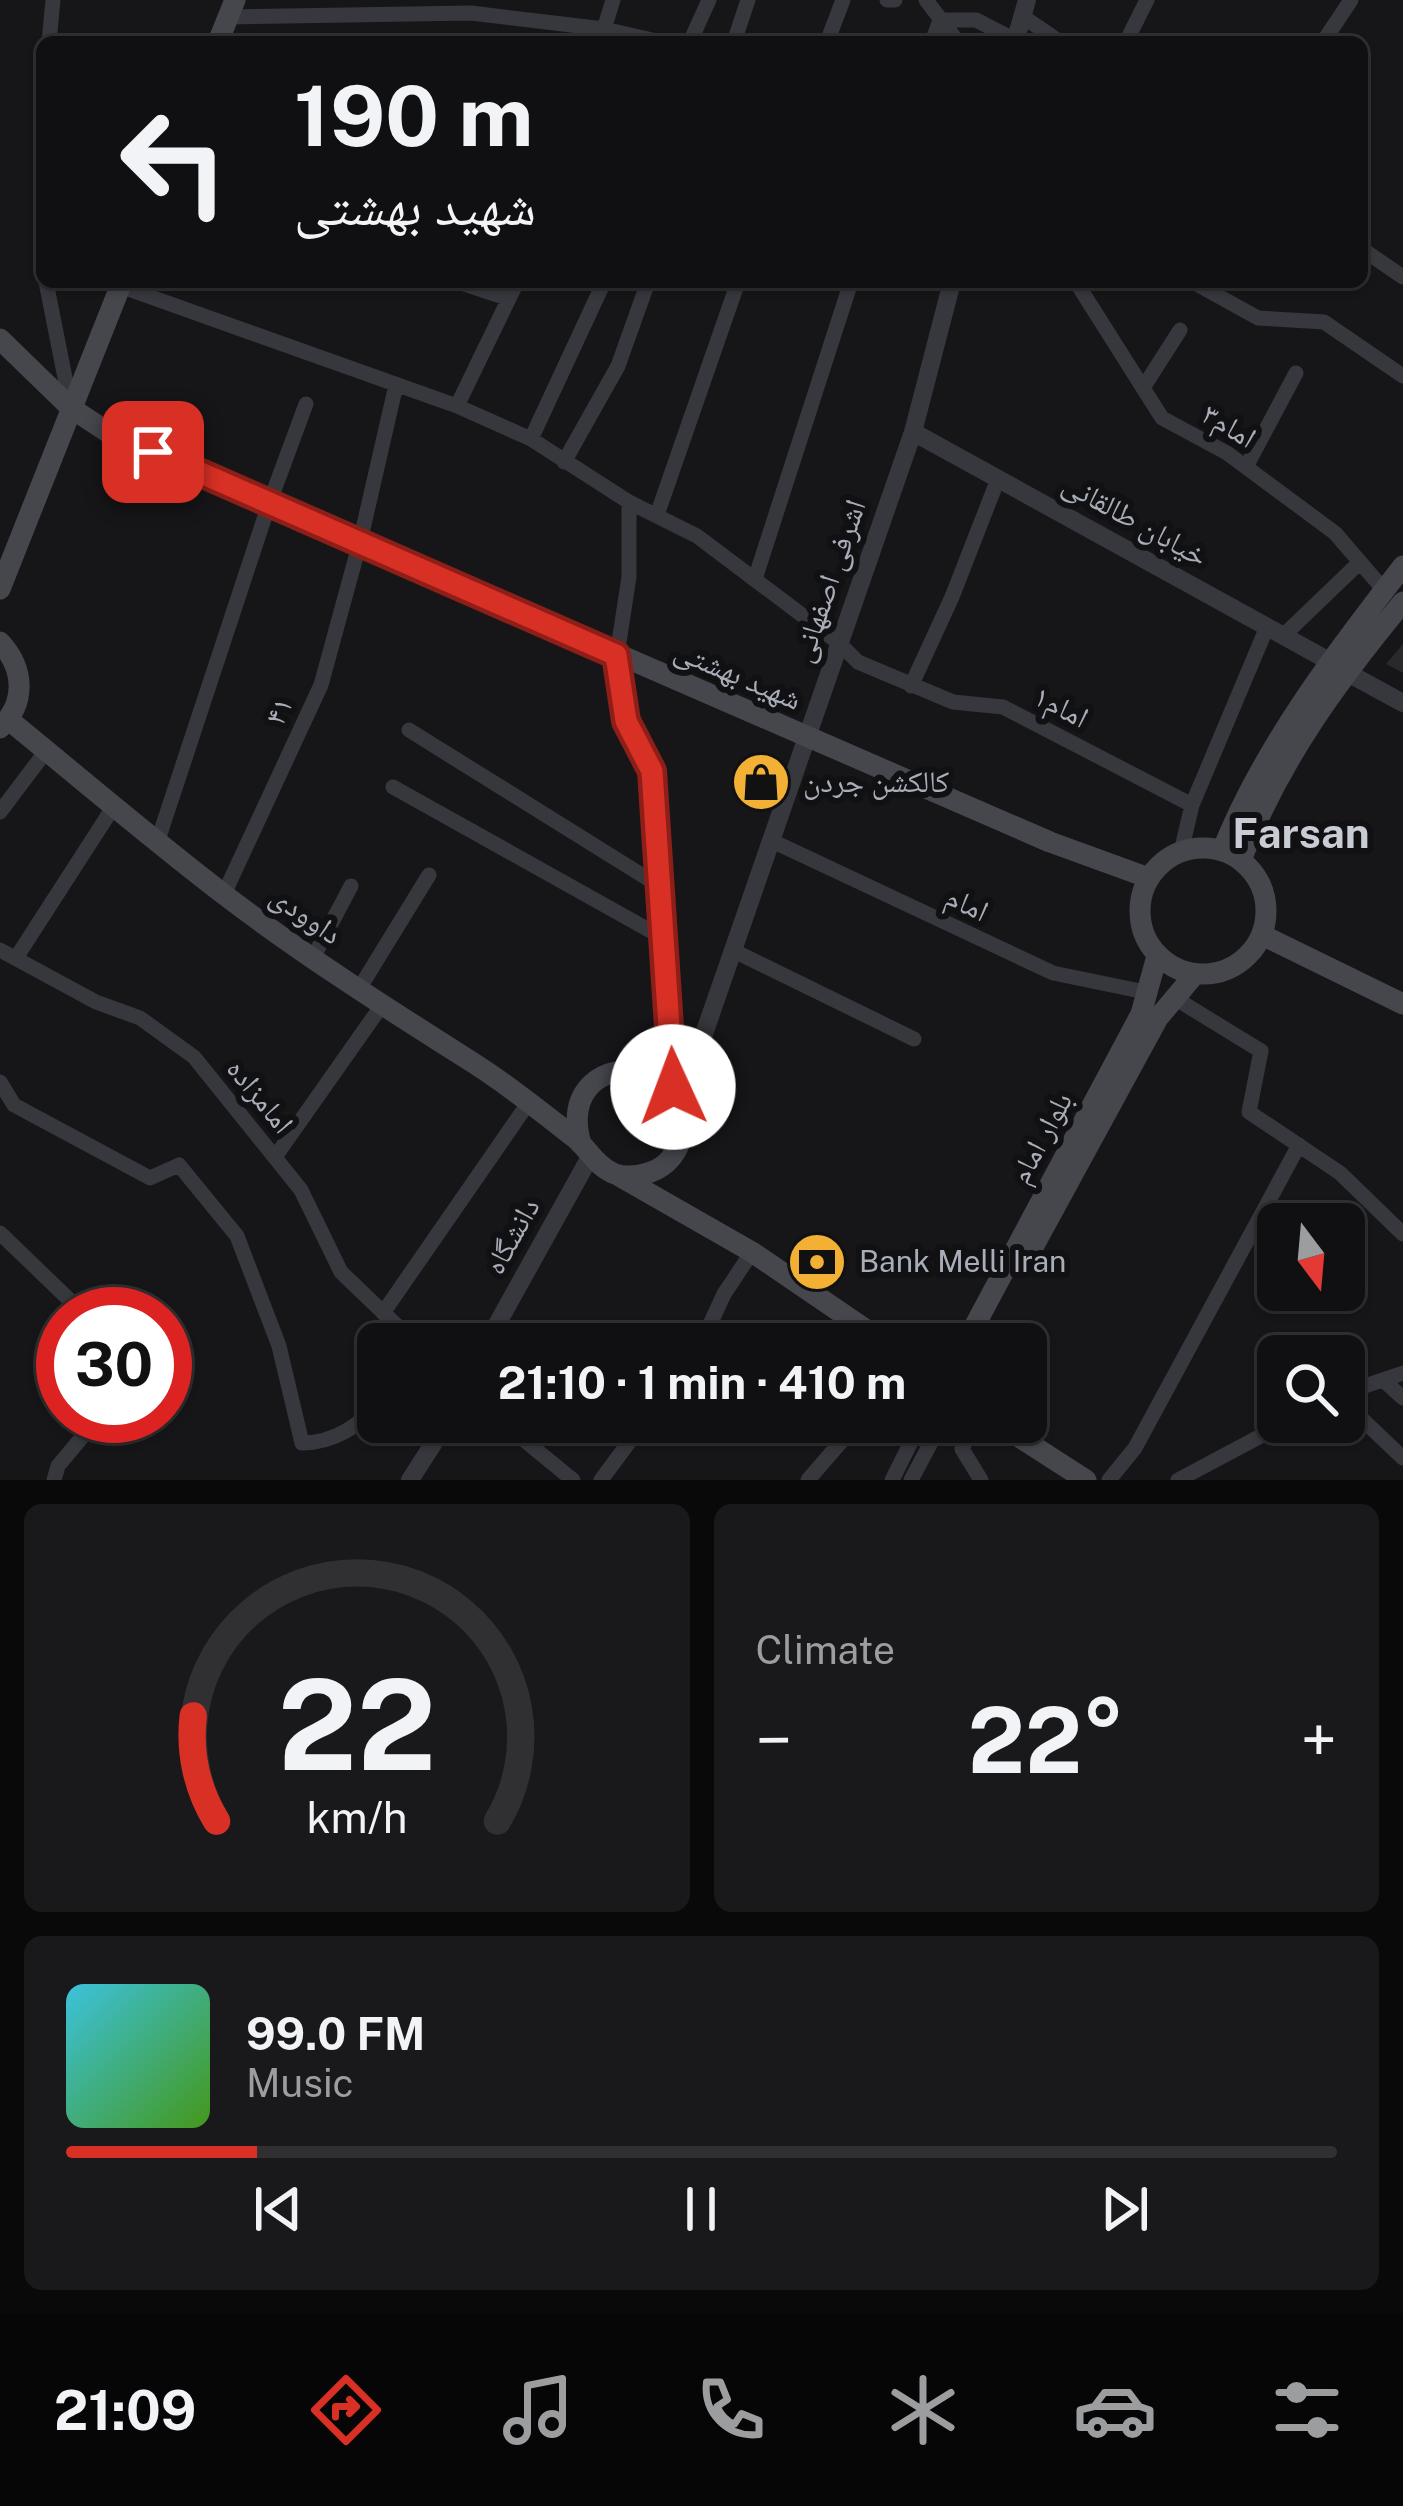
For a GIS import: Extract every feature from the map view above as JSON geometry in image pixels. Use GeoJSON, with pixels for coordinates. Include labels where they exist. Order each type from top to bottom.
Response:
{"type":"FeatureCollection","features":[{"type":"Feature","properties":{"kind":"main road"},"geometry":{"type":"LineString","coordinates":[[0,589],[5,556],[119,288]]}},
{"type":"Feature","properties":{"kind":"main road","name":"شهید بهشتی"},"geometry":{"type":"LineString","coordinates":[[0,339],[71,409],[109,433],[1050,842],[1149,878]]}},
{"type":"Feature","properties":{"kind":"main road"},"geometry":{"type":"LineString","coordinates":[[1232,856],[1338,666],[1394,596],[1403,566]]}},
{"type":"Feature","properties":{"kind":"main road"},"geometry":{"type":"LineString","coordinates":[[0,642],[11,653],[20,687],[4,724]]}},
{"type":"Feature","properties":{"kind":"main road","name":"داوودی"},"geometry":{"type":"LineString","coordinates":[[4,724],[46,751],[224,894],[529,1102],[586,1150]]}},
{"type":"Feature","properties":{"kind":"main road"},"geometry":{"type":"LineString","coordinates":[[1202,848],[1232,856],[1256,875],[1264,894],[1267,914],[1262,935],[1251,953],[1216,974],[1174,968],[1145,939],[1141,897],[1149,878],[1181,852],[1202,848]]}},
{"type":"Feature","properties":{"kind":"main road"},"geometry":{"type":"LineString","coordinates":[[1262,935],[1403,1004]]}},
{"type":"Feature","properties":{"kind":"main road","name":"بلوار امام"},"geometry":{"type":"LineString","coordinates":[[976,1323],[1150,993],[1157,956]]}},
{"type":"Feature","properties":{"kind":"main road","name":"بلوار امام"},"geometry":{"type":"LineString","coordinates":[[991,1323],[1158,1018],[1195,974]]}},
{"type":"Feature","properties":{"kind":"main road"},"geometry":{"type":"LineString","coordinates":[[615,1174],[646,1174],[673,1157],[685,1130],[677,1094],[648,1070],[632,1067],[602,1076],[590,1087],[578,1114],[586,1150],[615,1174],[752,1252],[856,1323]]}},
{"type":"Feature","properties":{"kind":"main road"},"geometry":{"type":"LineString","coordinates":[[1029,1443],[1086,1480]]}},
{"type":"Feature","properties":{"kind":"street"},"geometry":{"type":"LineString","coordinates":[[50,36],[53,0]]}},
{"type":"Feature","properties":{"kind":"street"},"geometry":{"type":"LineString","coordinates":[[231,9],[471,14],[602,35],[613,0]]}},
{"type":"Feature","properties":{"kind":"street"},"geometry":{"type":"LineString","coordinates":[[693,36],[709,0]]}},
{"type":"Feature","properties":{"kind":"street"},"geometry":{"type":"LineString","coordinates":[[736,36],[748,0]]}},
{"type":"Feature","properties":{"kind":"street"},"geometry":{"type":"LineString","coordinates":[[829,36],[843,0]]}},
{"type":"Feature","properties":{"kind":"street"},"geometry":{"type":"LineString","coordinates":[[926,0],[953,36]]}},
{"type":"Feature","properties":{"kind":"street"},"geometry":{"type":"LineString","coordinates":[[1129,36],[1147,0]]}},
{"type":"Feature","properties":{"kind":"street"},"geometry":{"type":"LineString","coordinates":[[1327,36],[1351,0]]}},
{"type":"Feature","properties":{"kind":"street"},"geometry":{"type":"LineString","coordinates":[[1024,8],[1054,36]]}},
{"type":"Feature","properties":{"kind":"street"},"geometry":{"type":"LineString","coordinates":[[940,20],[976,20],[1006,36]]}},
{"type":"Feature","properties":{"kind":"street"},"geometry":{"type":"LineString","coordinates":[[934,36],[940,20]]}},
{"type":"Feature","properties":{"kind":"street"},"geometry":{"type":"LineString","coordinates":[[1368,253],[1402,274]]}},
{"type":"Feature","properties":{"kind":"street"},"geometry":{"type":"LineString","coordinates":[[47,288],[71,409]]}},
{"type":"Feature","properties":{"kind":"street","name":"امام۱"},"geometry":{"type":"LineString","coordinates":[[132,288],[457,406],[531,439],[629,502],[697,536],[858,662],[953,702],[1003,707],[1192,805]]}},
{"type":"Feature","properties":{"kind":"street"},"geometry":{"type":"LineString","coordinates":[[476,288],[509,299]]}},
{"type":"Feature","properties":{"kind":"street"},"geometry":{"type":"LineString","coordinates":[[457,406],[514,288]]}},
{"type":"Feature","properties":{"kind":"street"},"geometry":{"type":"LineString","coordinates":[[531,439],[601,288]]}},
{"type":"Feature","properties":{"kind":"street"},"geometry":{"type":"LineString","coordinates":[[563,462],[618,366],[646,288]]}},
{"type":"Feature","properties":{"kind":"street"},"geometry":{"type":"LineString","coordinates":[[656,514],[736,288]]}},
{"type":"Feature","properties":{"kind":"street"},"geometry":{"type":"LineString","coordinates":[[755,579],[849,288]]}},
{"type":"Feature","properties":{"kind":"street","name":"اشرفی اصفهانی"},"geometry":{"type":"LineString","coordinates":[[677,1094],[913,432],[950,288]]}},
{"type":"Feature","properties":{"kind":"street","name":"امام۳"},"geometry":{"type":"LineString","coordinates":[[1080,288],[1162,418],[1246,467],[1335,533],[1394,596]]}},
{"type":"Feature","properties":{"kind":"street"},"geometry":{"type":"LineString","coordinates":[[1203,288],[1258,319],[1324,322],[1403,376]]}},
{"type":"Feature","properties":{"kind":"street"},"geometry":{"type":"LineString","coordinates":[[1143,388],[1180,330]]}},
{"type":"Feature","properties":{"kind":"street"},"geometry":{"type":"LineString","coordinates":[[1246,467],[1296,373]]}},
{"type":"Feature","properties":{"kind":"street","name":"۴۱"},"geometry":{"type":"LineString","coordinates":[[224,894],[321,685],[396,385]]}},
{"type":"Feature","properties":{"kind":"street"},"geometry":{"type":"LineString","coordinates":[[158,840],[306,404]]}},
{"type":"Feature","properties":{"kind":"street","name":"خیابان طالقانی"},"geometry":{"type":"LineString","coordinates":[[913,432],[1403,703]]}},
{"type":"Feature","properties":{"kind":"street"},"geometry":{"type":"LineString","coordinates":[[911,686],[998,479]]}},
{"type":"Feature","properties":{"kind":"street"},"geometry":{"type":"LineString","coordinates":[[629,502],[629,577],[616,655],[626,721],[652,771],[677,1094]]}},
{"type":"Feature","properties":{"kind":"street"},"geometry":{"type":"LineString","coordinates":[[1181,852],[1192,805],[1275,631],[1360,562]]}},
{"type":"Feature","properties":{"kind":"street"},"geometry":{"type":"LineString","coordinates":[[409,730],[661,887]]}},
{"type":"Feature","properties":{"kind":"street"},"geometry":{"type":"LineString","coordinates":[[0,812],[46,751]]}},
{"type":"Feature","properties":{"kind":"street"},"geometry":{"type":"LineString","coordinates":[[393,787],[664,938]]}},
{"type":"Feature","properties":{"kind":"street"},"geometry":{"type":"LineString","coordinates":[[8,954],[114,806]]}},
{"type":"Feature","properties":{"kind":"street","name":"امام"},"geometry":{"type":"LineString","coordinates":[[770,840],[1053,973],[1150,993]]}},
{"type":"Feature","properties":{"kind":"street"},"geometry":{"type":"LineString","coordinates":[[359,988],[429,875]]}},
{"type":"Feature","properties":{"kind":"street"},"geometry":{"type":"LineString","coordinates":[[314,956],[351,886]]}},
{"type":"Feature","properties":{"kind":"street"},"geometry":{"type":"LineString","coordinates":[[732,950],[914,1039]]}},
{"type":"Feature","properties":{"kind":"street","name":"امامزاده"},"geometry":{"type":"LineString","coordinates":[[8,954],[96,1002],[140,1018],[194,1057],[315,1214],[341,1272],[393,1323]]}},
{"type":"Feature","properties":{"kind":"street"},"geometry":{"type":"LineString","coordinates":[[1173,997],[1261,1051],[1249,1112],[1340,1173],[1403,1234]]}},
{"type":"Feature","properties":{"kind":"street"},"geometry":{"type":"LineString","coordinates":[[274,1157],[382,1005]]}},
{"type":"Feature","properties":{"kind":"street"},"geometry":{"type":"LineString","coordinates":[[0,1082],[14,1106],[150,1178],[178,1165],[237,1236],[279,1346],[302,1443],[327,1443],[357,1422]]}},
{"type":"Feature","properties":{"kind":"street"},"geometry":{"type":"LineString","coordinates":[[383,1312],[529,1102]]}},
{"type":"Feature","properties":{"kind":"street"},"geometry":{"type":"LineString","coordinates":[[1109,1480],[1135,1448],[1299,1145]]}},
{"type":"Feature","properties":{"kind":"street","name":"دانشگاه"},"geometry":{"type":"LineString","coordinates":[[497,1323],[586,1150]]}},
{"type":"Feature","properties":{"kind":"street"},"geometry":{"type":"LineString","coordinates":[[0,1234],[56,1287]]}},
{"type":"Feature","properties":{"kind":"street"},"geometry":{"type":"LineString","coordinates":[[711,1323],[752,1252]]}},
{"type":"Feature","properties":{"kind":"street"},"geometry":{"type":"LineString","coordinates":[[1365,1388],[1403,1373]]}},
{"type":"Feature","properties":{"kind":"street"},"geometry":{"type":"LineString","coordinates":[[1383,1380],[1403,1398]]}},
{"type":"Feature","properties":{"kind":"street"},"geometry":{"type":"LineString","coordinates":[[1365,1419],[1403,1458]]}},
{"type":"Feature","properties":{"kind":"street"},"geometry":{"type":"LineString","coordinates":[[1178,1480],[1257,1438]]}},
{"type":"Feature","properties":{"kind":"street"},"geometry":{"type":"LineString","coordinates":[[54,1480],[58,1466],[77,1443]]}},
{"type":"Feature","properties":{"kind":"street"},"geometry":{"type":"LineString","coordinates":[[410,1480],[434,1443]]}},
{"type":"Feature","properties":{"kind":"street"},"geometry":{"type":"LineString","coordinates":[[528,1443],[574,1480]]}},
{"type":"Feature","properties":{"kind":"street"},"geometry":{"type":"LineString","coordinates":[[601,1480],[628,1443]]}},
{"type":"Feature","properties":{"kind":"street"},"geometry":{"type":"LineString","coordinates":[[808,1480],[840,1443]]}},
{"type":"Feature","properties":{"kind":"street"},"geometry":{"type":"LineString","coordinates":[[892,1480],[910,1443]]}},
{"type":"Feature","properties":{"kind":"street"},"geometry":{"type":"LineString","coordinates":[[911,1480],[931,1443]]}},
{"type":"Feature","properties":{"kind":"street"},"geometry":{"type":"LineString","coordinates":[[965,1443],[962,1449],[981,1480]]}},
{"type":"Feature","properties":{"kind":"building"},"geometry":{"type":"Polygon","coordinates":[[[1403,644],[1403,673],[1386,664],[1403,644]]]}},
{"type":"Feature","properties":{"kind":"place","name":"کالکشن جردن"},"geometry":{"type":"Point","coordinates":[761,782]}},
{"type":"Feature","properties":{"kind":"place","name":"Bank Melli Iran"},"geometry":{"type":"Point","coordinates":[817,1262]}},
{"type":"Feature","properties":{"kind":"district","name":"Farsan"},"geometry":{"type":"Point","coordinates":[1301,833]}},
{"type":"Feature","properties":{"kind":"route"},"geometry":{"type":"LineString","coordinates":[[153,452],[616,655],[626,721],[652,771],[673,1087]]}}]}
